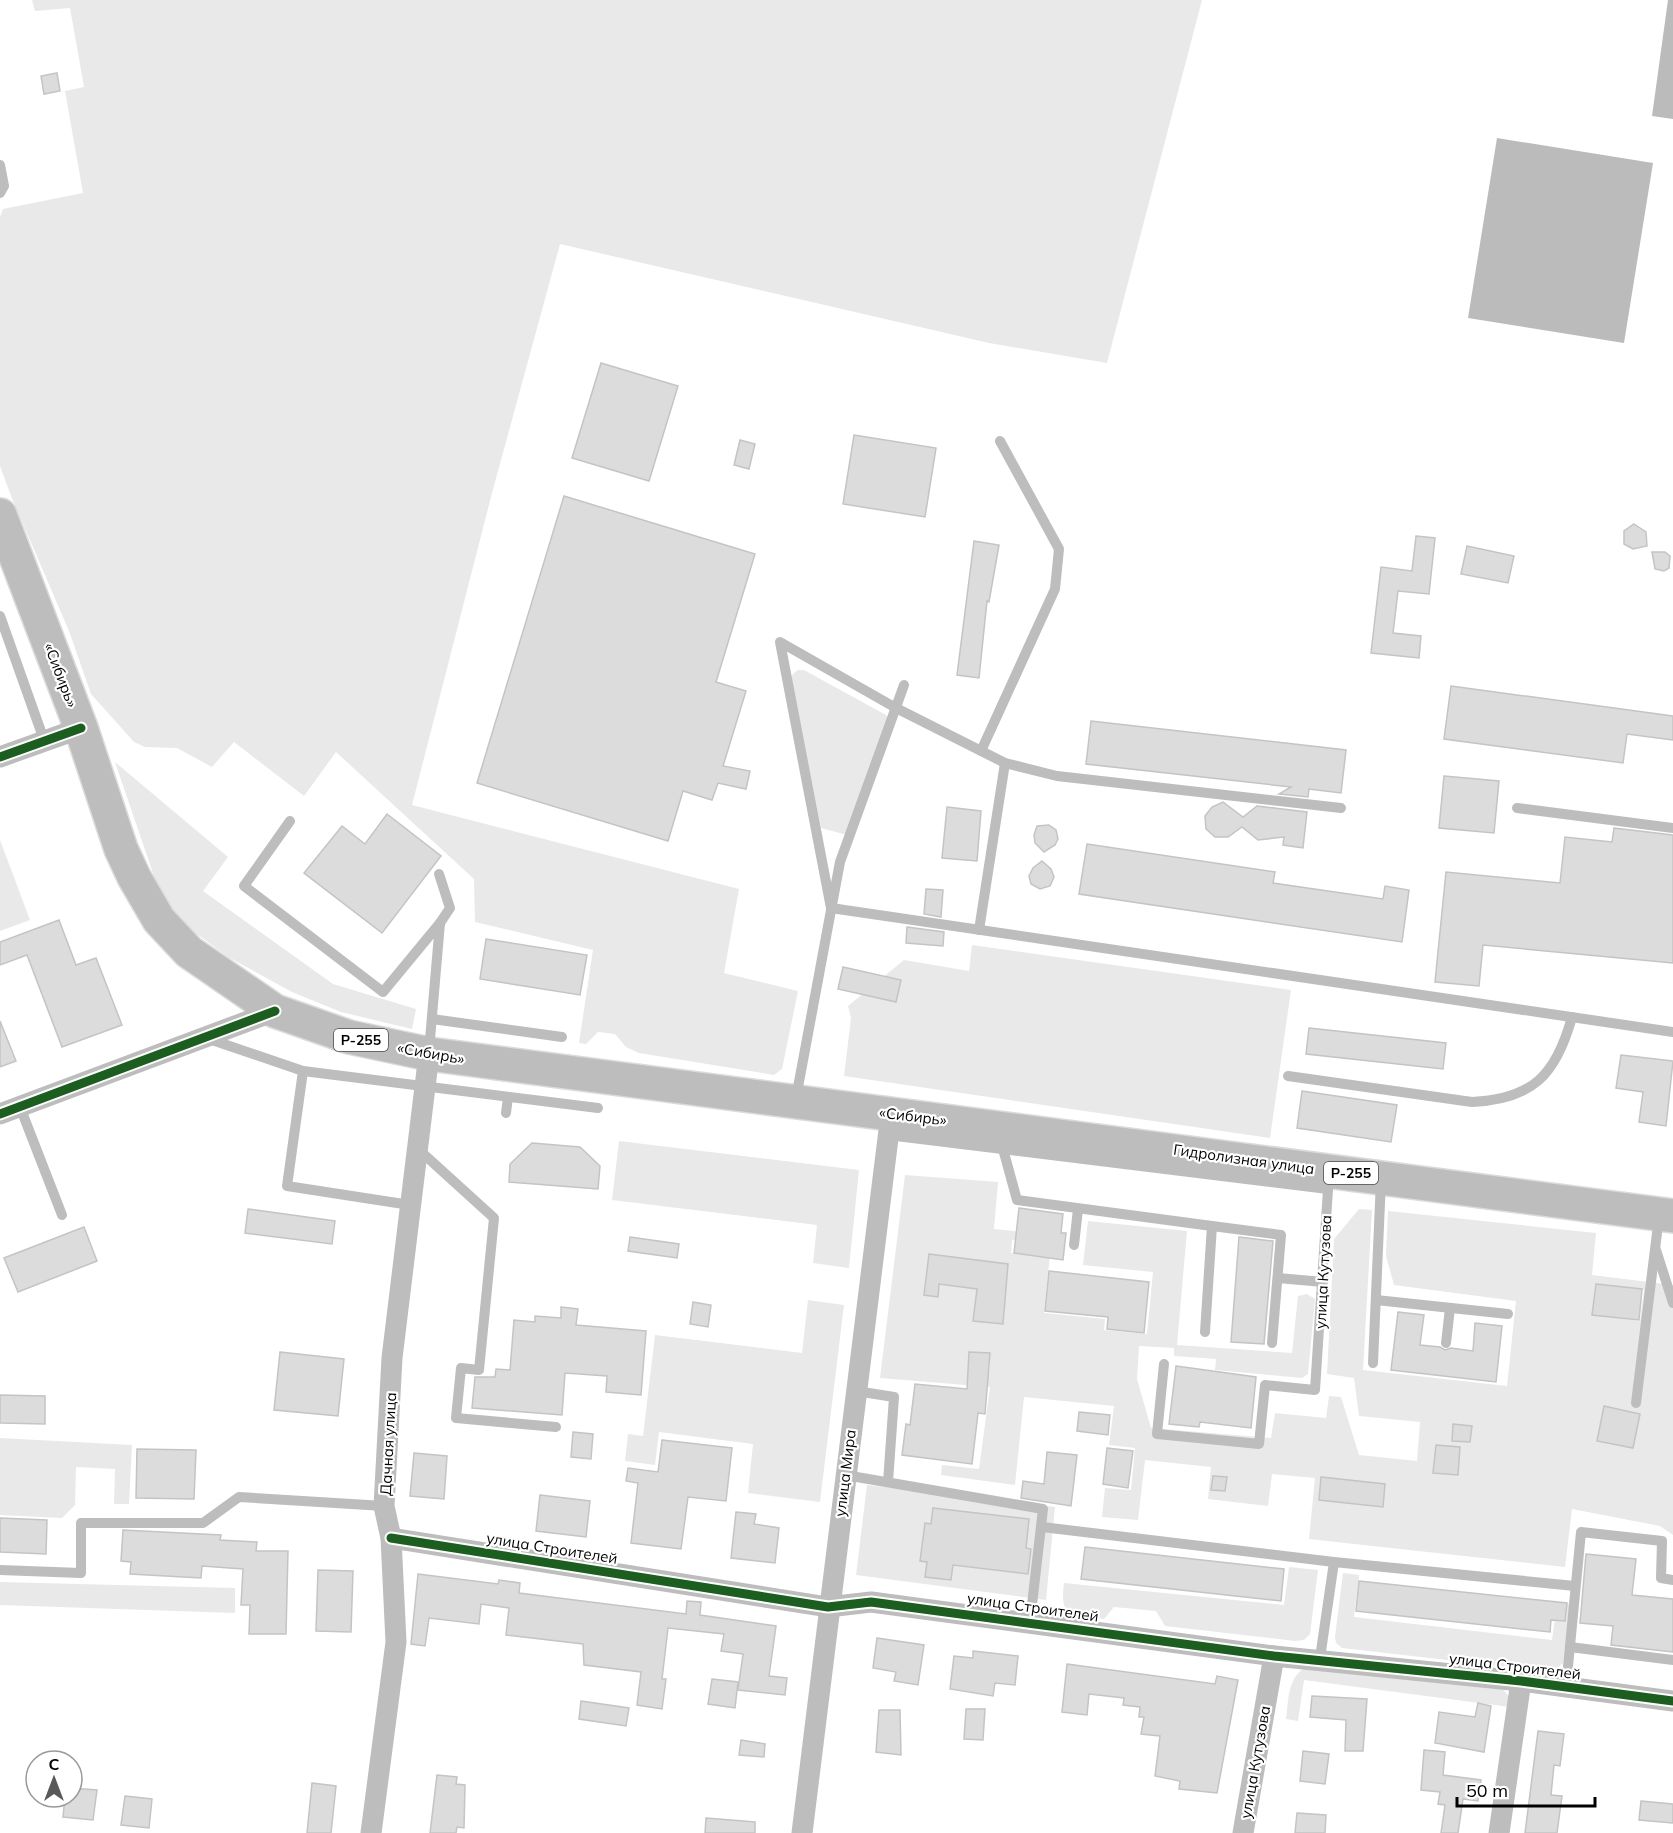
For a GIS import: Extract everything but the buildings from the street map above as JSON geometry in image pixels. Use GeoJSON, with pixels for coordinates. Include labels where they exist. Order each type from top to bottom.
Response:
{"type":"FeatureCollection","features":[{"type":"Feature","properties":{"kind":"highway","name":"«Сибирь»"},"geometry":{"type":"LineString","coordinates":[[0,515],[81,728],[121,849],[134,877],[159,920],[189,952],[275,1011],[349,1037],[429,1054],[795,1101],[890,1124],[1030,1131]]}},
{"type":"Feature","properties":{"kind":"highway","name":"Гидролизная улица"},"geometry":{"type":"LineString","coordinates":[[1030,1131],[1329,1180],[1382,1177],[1666,1215]]}},
{"type":"Feature","properties":{"kind":"street"},"geometry":{"type":"LineString","coordinates":[[0,757],[81,728]]}},
{"type":"Feature","properties":{"kind":"street"},"geometry":{"type":"LineString","coordinates":[[0,1114],[275,1011]]}},
{"type":"Feature","properties":{"kind":"street","name":"Дачная улица"},"geometry":{"type":"LineString","coordinates":[[371,1833],[396,1642],[391,1538],[384,1506],[392,1358],[429,1054]]}},
{"type":"Feature","properties":{"kind":"street","name":"улица Мира"},"geometry":{"type":"LineString","coordinates":[[802,1833],[828,1606],[890,1124]]}},
{"type":"Feature","properties":{"kind":"street","name":"улица Строителей"},"geometry":{"type":"LineString","coordinates":[[391,1538],[828,1606],[872,1602],[1274,1656],[1320,1658],[1673,1701]]}},
{"type":"Feature","properties":{"kind":"street","name":"улица Кутузова"},"geometry":{"type":"LineString","coordinates":[[1243,1833],[1274,1656]]}},
{"type":"Feature","properties":{"kind":"street"},"geometry":{"type":"LineString","coordinates":[[1499,1833],[1521,1681]]}},
{"type":"Feature","properties":{"kind":"lane"},"geometry":{"type":"LineString","coordinates":[[0,165],[4,186],[0,193]]}},
{"type":"Feature","properties":{"kind":"lane"},"geometry":{"type":"LineString","coordinates":[[981,751],[1055,589],[1059,549],[1000,441]]}},
{"type":"Feature","properties":{"kind":"lane"},"geometry":{"type":"LineString","coordinates":[[1,624],[44,740]]}},
{"type":"Feature","properties":{"kind":"lane"},"geometry":{"type":"LineString","coordinates":[[831,908],[780,642],[896,708],[1005,763],[1057,776],[1341,808]]}},
{"type":"Feature","properties":{"kind":"lane"},"geometry":{"type":"LineString","coordinates":[[795,1101],[840,862],[904,686]]}},
{"type":"Feature","properties":{"kind":"lane"},"geometry":{"type":"LineString","coordinates":[[979,930],[1005,763]]}},
{"type":"Feature","properties":{"kind":"lane"},"geometry":{"type":"LineString","coordinates":[[1517,808],[1673,828]]}},
{"type":"Feature","properties":{"kind":"lane"},"geometry":{"type":"LineString","coordinates":[[290,821],[244,886],[383,992],[450,908],[439,874]]}},
{"type":"Feature","properties":{"kind":"lane"},"geometry":{"type":"LineString","coordinates":[[831,908],[1673,1032]]}},
{"type":"Feature","properties":{"kind":"lane"},"geometry":{"type":"LineString","coordinates":[[429,1054],[440,923]]}},
{"type":"Feature","properties":{"kind":"lane"},"geometry":{"type":"LineString","coordinates":[[1288,1076],[1472,1102],[1502,1101],[1532,1087],[1551,1069],[1564,1046],[1572,1017]]}},
{"type":"Feature","properties":{"kind":"lane"},"geometry":{"type":"LineString","coordinates":[[432,1019],[562,1037]]}},
{"type":"Feature","properties":{"kind":"lane"},"geometry":{"type":"LineString","coordinates":[[205,1038],[303,1071],[598,1108]]}},
{"type":"Feature","properties":{"kind":"lane"},"geometry":{"type":"LineString","coordinates":[[303,1071],[287,1186],[410,1205]]}},
{"type":"Feature","properties":{"kind":"lane"},"geometry":{"type":"LineString","coordinates":[[506,1113],[508,1097]]}},
{"type":"Feature","properties":{"kind":"lane"},"geometry":{"type":"LineString","coordinates":[[20,1107],[62,1215]]}},
{"type":"Feature","properties":{"kind":"lane"},"geometry":{"type":"LineString","coordinates":[[890,1124],[1003,1149],[1329,1180]]}},
{"type":"Feature","properties":{"kind":"lane"},"geometry":{"type":"LineString","coordinates":[[417,1148],[494,1218],[479,1370],[461,1368],[456,1418],[556,1427]]}},
{"type":"Feature","properties":{"kind":"lane"},"geometry":{"type":"LineString","coordinates":[[1003,1149],[1017,1200],[1281,1235],[1272,1343]]}},
{"type":"Feature","properties":{"kind":"lane"},"geometry":{"type":"LineString","coordinates":[[1373,1363],[1382,1177]]}},
{"type":"Feature","properties":{"kind":"lane","name":"улица Кутузова"},"geometry":{"type":"LineString","coordinates":[[1164,1364],[1157,1434],[1259,1444],[1265,1385],[1315,1390],[1329,1180]]}},
{"type":"Feature","properties":{"kind":"lane"},"geometry":{"type":"LineString","coordinates":[[1074,1245],[1078,1209]]}},
{"type":"Feature","properties":{"kind":"lane"},"geometry":{"type":"LineString","coordinates":[[1636,1403],[1656,1247],[1666,1215]]}},
{"type":"Feature","properties":{"kind":"lane"},"geometry":{"type":"LineString","coordinates":[[1205,1332],[1212,1226]]}},
{"type":"Feature","properties":{"kind":"lane"},"geometry":{"type":"LineString","coordinates":[[1656,1247],[1673,1303]]}},
{"type":"Feature","properties":{"kind":"lane"},"geometry":{"type":"LineString","coordinates":[[1278,1278],[1323,1282]]}},
{"type":"Feature","properties":{"kind":"lane"},"geometry":{"type":"LineString","coordinates":[[1376,1300],[1508,1314]]}},
{"type":"Feature","properties":{"kind":"lane"},"geometry":{"type":"LineString","coordinates":[[1446,1343],[1450,1308]]}},
{"type":"Feature","properties":{"kind":"lane"},"geometry":{"type":"LineString","coordinates":[[856,1391],[894,1397],[888,1482]]}},
{"type":"Feature","properties":{"kind":"lane"},"geometry":{"type":"LineString","coordinates":[[845,1475],[1043,1509],[1030,1622]]}},
{"type":"Feature","properties":{"kind":"lane"},"geometry":{"type":"LineString","coordinates":[[0,1570],[81,1573],[81,1523],[203,1523],[239,1497],[384,1506]]}},
{"type":"Feature","properties":{"kind":"lane"},"geometry":{"type":"LineString","coordinates":[[1042,1527],[1334,1562],[1575,1586]]}},
{"type":"Feature","properties":{"kind":"lane"},"geometry":{"type":"LineString","coordinates":[[1566,1687],[1581,1532],[1662,1541],[1661,1578],[1673,1580]]}},
{"type":"Feature","properties":{"kind":"lane"},"geometry":{"type":"LineString","coordinates":[[1320,1658],[1334,1562]]}},
{"type":"Feature","properties":{"kind":"lane"},"geometry":{"type":"LineString","coordinates":[[1570,1647],[1673,1660]]}},
{"type":"Feature","properties":{"kind":"shaded area"},"geometry":{"type":"Polygon","coordinates":[[[32,0],[1202,0],[1107,363],[989,343],[560,244],[492,493],[412,805],[739,889],[724,973],[798,991],[782,1069],[774,1075],[639,1053],[626,1047],[615,1034],[598,1032],[586,1044],[579,1043],[593,950],[475,922],[474,879],[336,752],[304,796],[234,742],[212,767],[177,748],[145,747],[134,742],[91,694],[69,631],[0,466],[0,217],[3,209],[83,193],[65,91],[84,87],[70,8],[35,11],[32,0]]]}},
{"type":"Feature","properties":{"kind":"shaded area"},"geometry":{"type":"Polygon","coordinates":[[[1668,0],[1673,0],[1673,119],[1652,116],[1668,0]]]}},
{"type":"Feature","properties":{"kind":"shaded area"},"geometry":{"type":"Polygon","coordinates":[[[1497,138],[1653,163],[1624,343],[1468,318],[1497,138]]]}},
{"type":"Feature","properties":{"kind":"shaded area"},"geometry":{"type":"Polygon","coordinates":[[[798,670],[804,670],[886,715],[890,722],[847,835],[821,828],[791,678],[798,670]]]}},
{"type":"Feature","properties":{"kind":"shaded area"},"geometry":{"type":"Polygon","coordinates":[[[115,762],[228,857],[203,891],[333,984],[416,1009],[412,1029],[341,1012],[292,992],[228,957],[190,929],[175,913],[158,888],[115,762]]]}},
{"type":"Feature","properties":{"kind":"shaded area"},"geometry":{"type":"Polygon","coordinates":[[[0,840],[30,920],[0,931],[0,840]]]}},
{"type":"Feature","properties":{"kind":"shaded area"},"geometry":{"type":"Polygon","coordinates":[[[972,945],[1291,990],[1270,1138],[844,1076],[851,1018],[848,1006],[904,960],[969,971],[972,945]]]}},
{"type":"Feature","properties":{"kind":"shaded area"},"geometry":{"type":"Polygon","coordinates":[[[619,1141],[859,1170],[849,1268],[813,1263],[817,1225],[612,1200],[619,1141]]]}},
{"type":"Feature","properties":{"kind":"shaded area"},"geometry":{"type":"Polygon","coordinates":[[[905,1175],[998,1182],[994,1229],[1052,1235],[1044,1313],[1105,1319],[1104,1330],[1147,1334],[1153,1272],[1083,1265],[1088,1221],[1187,1231],[1177,1345],[1292,1353],[1298,1296],[1307,1294],[1315,1299],[1308,1374],[1302,1378],[1215,1370],[1216,1359],[1174,1356],[1174,1348],[1139,1346],[1137,1379],[1151,1428],[1271,1438],[1275,1413],[1326,1418],[1329,1396],[1341,1397],[1359,1455],[1417,1461],[1420,1422],[1359,1416],[1354,1378],[1327,1374],[1334,1239],[1359,1209],[1372,1210],[1363,1370],[1507,1386],[1516,1301],[1394,1285],[1386,1256],[1388,1211],[1596,1233],[1592,1275],[1673,1285],[1673,1535],[1660,1526],[1572,1509],[1565,1567],[1309,1539],[1315,1478],[1272,1474],[1268,1506],[1208,1499],[1211,1467],[1145,1460],[1138,1520],[1102,1517],[1105,1488],[1131,1490],[1135,1448],[1109,1445],[1114,1406],[1024,1397],[1015,1485],[941,1475],[942,1465],[979,1469],[990,1387],[880,1378],[905,1175]],[[1012,1240],[1011,1253],[1038,1256],[1039,1243],[1012,1240]],[[929,1255],[924,1295],[937,1297],[939,1284],[1005,1292],[1008,1264],[929,1255]],[[1596,1284],[1592,1315],[1640,1321],[1644,1290],[1596,1284]],[[975,1307],[973,1321],[1003,1324],[1005,1310],[975,1307]],[[969,1352],[968,1368],[990,1369],[990,1353],[969,1352]],[[1604,1407],[1597,1441],[1633,1448],[1640,1414],[1604,1407]],[[1454,1424],[1452,1440],[1470,1442],[1472,1426],[1454,1424]],[[1436,1445],[1434,1473],[1458,1475],[1459,1456],[1450,1455],[1451,1446],[1436,1445]],[[1213,1476],[1211,1490],[1225,1491],[1227,1478],[1213,1476]],[[1321,1477],[1319,1500],[1383,1507],[1385,1484],[1321,1477]]]}},
{"type":"Feature","properties":{"kind":"shaded area"},"geometry":{"type":"Polygon","coordinates":[[[808,1300],[844,1305],[820,1502],[748,1493],[753,1444],[659,1432],[655,1465],[625,1461],[628,1434],[643,1436],[655,1335],[802,1353],[808,1300]]]}},
{"type":"Feature","properties":{"kind":"shaded area"},"geometry":{"type":"Polygon","coordinates":[[[0,1438],[132,1445],[129,1504],[114,1504],[115,1469],[76,1467],[75,1505],[62,1518],[0,1515],[0,1438]]]}},
{"type":"Feature","properties":{"kind":"shaded area"},"geometry":{"type":"Polygon","coordinates":[[[867,1485],[1055,1507],[1046,1600],[856,1575],[867,1485]]]}},
{"type":"Feature","properties":{"kind":"shaded area"},"geometry":{"type":"Polygon","coordinates":[[[1289,1567],[1318,1570],[1310,1634],[1304,1640],[1295,1641],[1165,1626],[1156,1611],[1114,1607],[1104,1619],[1076,1616],[1066,1610],[1064,1604],[1064,1583],[1284,1605],[1289,1567]]]}},
{"type":"Feature","properties":{"kind":"shaded area"},"geometry":{"type":"Polygon","coordinates":[[[1343,1573],[1359,1575],[1354,1617],[1552,1640],[1557,1603],[1570,1604],[1563,1663],[1553,1672],[1342,1648],[1336,1643],[1335,1637],[1343,1573]]]}},
{"type":"Feature","properties":{"kind":"shaded area"},"geometry":{"type":"Polygon","coordinates":[[[0,1582],[235,1588],[235,1613],[0,1605],[0,1582]]]}},
{"type":"Feature","properties":{"kind":"shaded area"},"geometry":{"type":"Polygon","coordinates":[[[1309,1666],[1503,1689],[1509,1697],[1510,1707],[1304,1680],[1298,1721],[1286,1719],[1293,1681],[1302,1670],[1309,1666]]]}},
{"type":"Feature","properties":{"kind":"cycle path"},"geometry":{"type":"LineString","coordinates":[[0,757],[81,728]]}},
{"type":"Feature","properties":{"kind":"cycle path"},"geometry":{"type":"LineString","coordinates":[[0,1114],[275,1011]]}},
{"type":"Feature","properties":{"kind":"cycle path"},"geometry":{"type":"LineString","coordinates":[[391,1538],[828,1607],[871,1602],[1274,1656],[1521,1681],[1673,1701]]}}]}
